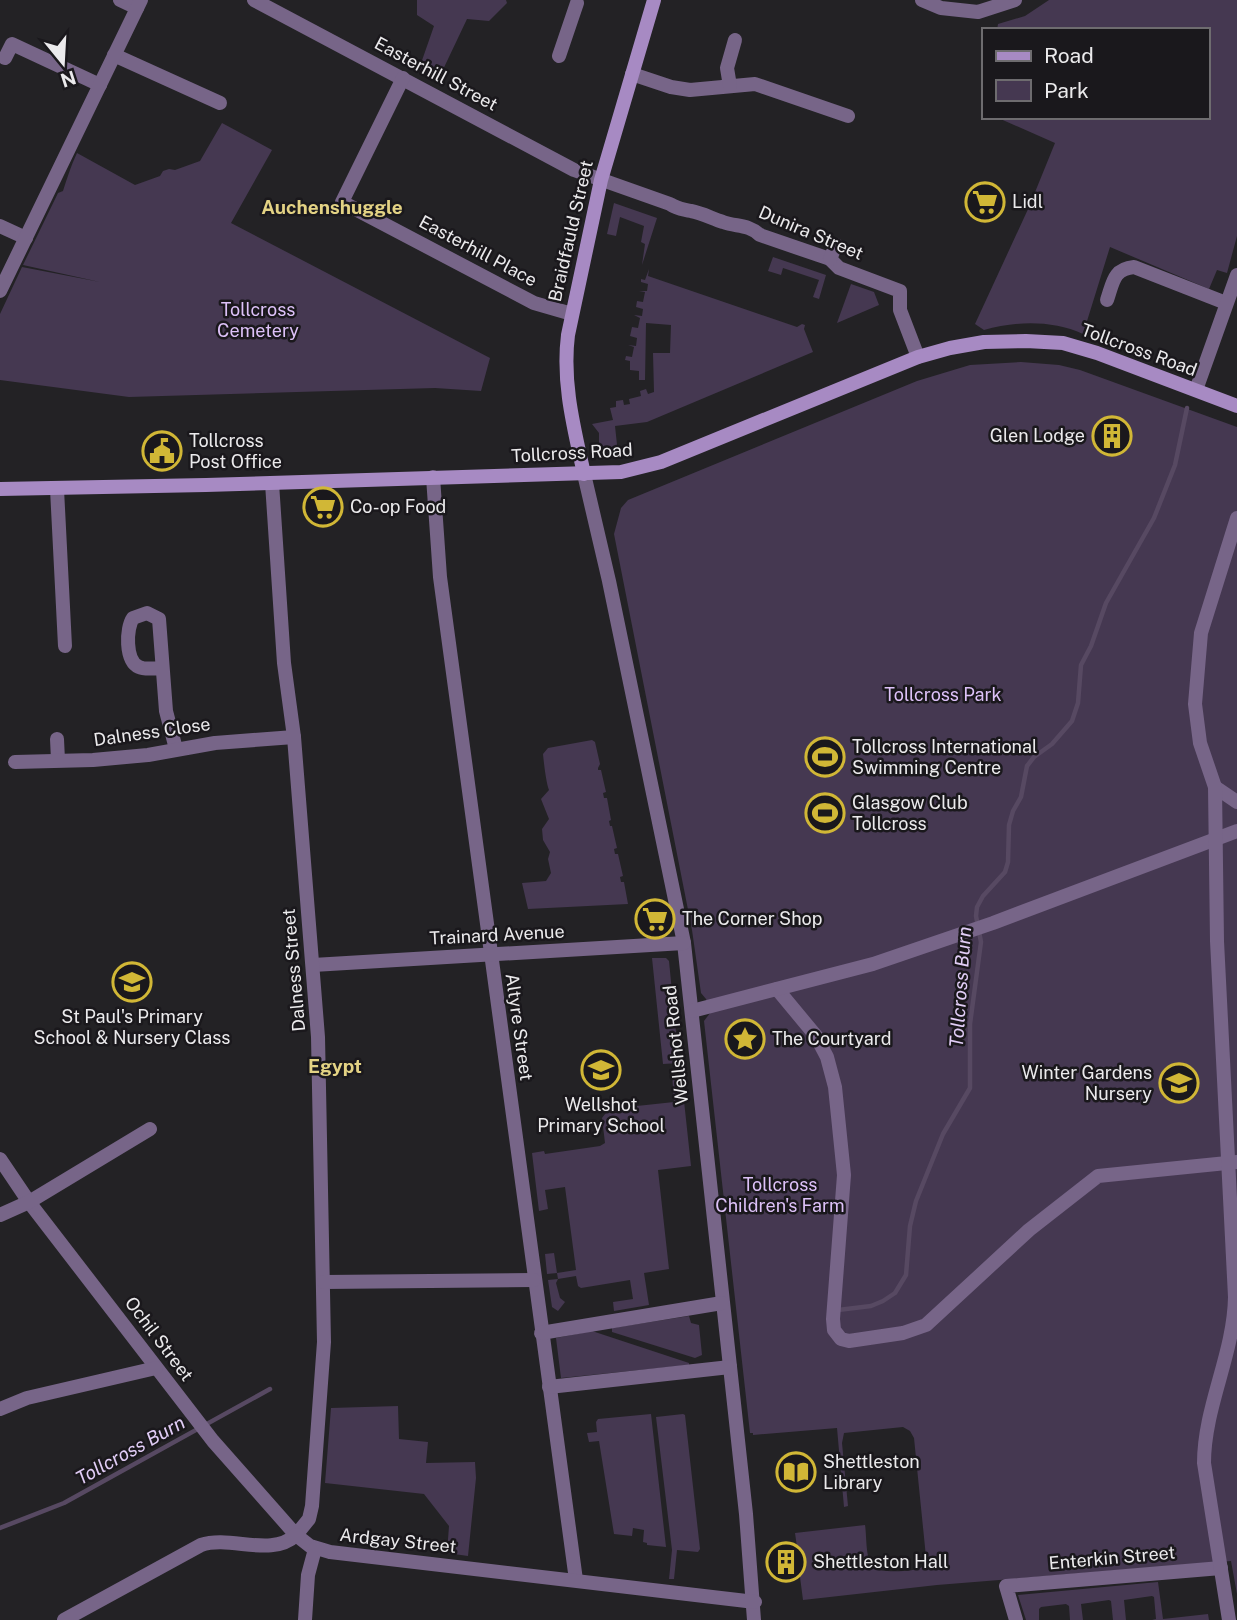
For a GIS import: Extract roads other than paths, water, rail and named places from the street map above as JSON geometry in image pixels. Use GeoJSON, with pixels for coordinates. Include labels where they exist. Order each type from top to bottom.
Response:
{"type":"FeatureCollection","features":[{"type":"Feature","properties":{"kind":"street"},"geometry":{"type":"LineString","coordinates":[[0,290],[139,4],[120,0]]}},
{"type":"Feature","properties":{"kind":"street","name":"Easterhill Street"},"geometry":{"type":"LineString","coordinates":[[254,0],[574,170],[601,180]]}},
{"type":"Feature","properties":{"kind":"street"},"geometry":{"type":"LineString","coordinates":[[922,0],[941,9],[978,12],[1015,0]]}},
{"type":"Feature","properties":{"kind":"street"},"geometry":{"type":"LineString","coordinates":[[559,56],[575,1]]}},
{"type":"Feature","properties":{"kind":"street","name":"Braidfauld Street"},"geometry":{"type":"LineString","coordinates":[[584,474],[566,388],[565,361],[572,314],[601,180],[651,1]]}},
{"type":"Feature","properties":{"kind":"street"},"geometry":{"type":"LineString","coordinates":[[730,86],[727,68],[735,40]]}},
{"type":"Feature","properties":{"kind":"street"},"geometry":{"type":"LineString","coordinates":[[5,58],[12,44],[100,85]]}},
{"type":"Feature","properties":{"kind":"street"},"geometry":{"type":"LineString","coordinates":[[114,55],[220,103]]}},
{"type":"Feature","properties":{"kind":"street"},"geometry":{"type":"LineString","coordinates":[[632,74],[681,89],[709,90],[749,83],[762,85],[848,116]]}},
{"type":"Feature","properties":{"kind":"street","name":"Easterhill Place"},"geometry":{"type":"LineString","coordinates":[[403,78],[342,202],[534,303],[572,314]]}},
{"type":"Feature","properties":{"kind":"street","name":"Dunira Street"},"geometry":{"type":"LineString","coordinates":[[601,180],[684,211],[728,224],[745,226],[830,259],[839,268],[900,291],[900,310],[918,357]]}},
{"type":"Feature","properties":{"kind":"street"},"geometry":{"type":"LineString","coordinates":[[0,226],[26,238]]}},
{"type":"Feature","properties":{"kind":"street"},"geometry":{"type":"LineString","coordinates":[[830,259],[836,245]]}},
{"type":"Feature","properties":{"kind":"street"},"geometry":{"type":"LineString","coordinates":[[1107,300],[1116,274],[1123,268],[1133,267],[1226,303]]}},
{"type":"Feature","properties":{"kind":"street"},"geometry":{"type":"LineString","coordinates":[[1196,390],[1236,279]]}},
{"type":"Feature","properties":{"kind":"street","name":"Tollcross Road"},"geometry":{"type":"LineString","coordinates":[[0,489],[621,472],[650,466],[918,357],[984,342],[1063,343],[1097,352],[1237,406]]}},
{"type":"Feature","properties":{"kind":"street","name":"Wellshot Road"},"geometry":{"type":"LineString","coordinates":[[584,474],[609,581],[684,943],[755,1602],[754,1620]]}},
{"type":"Feature","properties":{"kind":"street","name":"Altyre Street"},"geometry":{"type":"LineString","coordinates":[[433,477],[439,564],[576,1580]]}},
{"type":"Feature","properties":{"kind":"street","name":"Dalness Street"},"geometry":{"type":"LineString","coordinates":[[272,483],[284,663],[294,737],[318,1037],[324,1282],[321,1404],[312,1506],[309,1519],[296,1535]]}},
{"type":"Feature","properties":{"kind":"street"},"geometry":{"type":"LineString","coordinates":[[57,488],[65,646]]}},
{"type":"Feature","properties":{"kind":"street"},"geometry":{"type":"LineString","coordinates":[[1229,1620],[1204,1451],[1235,1314],[1233,1162],[1217,941],[1216,787],[1197,727],[1195,704],[1201,633],[1237,518]]}},
{"type":"Feature","properties":{"kind":"street"},"geometry":{"type":"LineString","coordinates":[[162,668],[166,710],[176,749]]}},
{"type":"Feature","properties":{"kind":"street","name":"Dalness Close"},"geometry":{"type":"LineString","coordinates":[[15,762],[93,760],[148,755],[215,743],[294,737]]}},
{"type":"Feature","properties":{"kind":"street"},"geometry":{"type":"LineString","coordinates":[[57,739],[58,760]]}},
{"type":"Feature","properties":{"kind":"street"},"geometry":{"type":"LineString","coordinates":[[1216,787],[1237,802]]}},
{"type":"Feature","properties":{"kind":"street"},"geometry":{"type":"LineString","coordinates":[[692,1011],[873,964],[993,923],[1237,831]]}},
{"type":"Feature","properties":{"kind":"street","name":"Trainard Avenue"},"geometry":{"type":"LineString","coordinates":[[313,965],[684,943]]}},
{"type":"Feature","properties":{"kind":"street"},"geometry":{"type":"LineString","coordinates":[[777,989],[816,1036],[827,1057],[835,1087],[844,1175],[833,1319],[836,1335],[841,1339],[849,1341],[916,1330],[926,1325],[1029,1230],[1098,1175],[1233,1162]]}},
{"type":"Feature","properties":{"kind":"street"},"geometry":{"type":"LineString","coordinates":[[0,1215],[30,1202],[149,1129]]}},
{"type":"Feature","properties":{"kind":"street","name":"Ochil Street"},"geometry":{"type":"LineString","coordinates":[[0,1159],[213,1441],[296,1535]]}},
{"type":"Feature","properties":{"kind":"street"},"geometry":{"type":"LineString","coordinates":[[324,1282],[534,1280]]}},
{"type":"Feature","properties":{"kind":"street"},"geometry":{"type":"LineString","coordinates":[[541,1333],[722,1303]]}},
{"type":"Feature","properties":{"kind":"street"},"geometry":{"type":"LineString","coordinates":[[549,1387],[730,1367]]}},
{"type":"Feature","properties":{"kind":"street"},"geometry":{"type":"LineString","coordinates":[[0,1409],[27,1398],[156,1368]]}},
{"type":"Feature","properties":{"kind":"street"},"geometry":{"type":"LineString","coordinates":[[64,1620],[92,1613],[192,1549],[209,1543],[230,1541],[275,1545],[287,1542],[296,1535]]}},
{"type":"Feature","properties":{"kind":"street","name":"Ardgay Street"},"geometry":{"type":"LineString","coordinates":[[296,1535],[315,1549],[755,1602]]}},
{"type":"Feature","properties":{"kind":"street"},"geometry":{"type":"LineString","coordinates":[[305,1620],[309,1569],[315,1549]]}},
{"type":"Feature","properties":{"kind":"street","name":"Enterkin Street"},"geometry":{"type":"LineString","coordinates":[[1016,1620],[1006,1586],[1222,1568]]}},
{"type":"Feature","properties":{"kind":"waterway","name":"Tollcross Burn"},"geometry":{"type":"LineString","coordinates":[[838,1310],[871,1306],[883,1301],[895,1293],[906,1275],[910,1226],[916,1201],[943,1134],[970,1088],[970,1024],[981,942],[977,907],[983,896],[1005,872],[1008,862],[1009,825],[1021,797],[1027,766],[1034,757],[1052,744],[1072,721],[1078,703],[1081,665],[1091,646],[1106,603],[1154,518],[1175,465],[1187,408]]}},
{"type":"Feature","properties":{"kind":"waterway","name":"Tollcross Burn"},"geometry":{"type":"LineString","coordinates":[[0,1528],[64,1503],[270,1389]]}},
{"type":"Feature","properties":{"kind":"place","name":"Lidl"},"geometry":{"type":"Point","coordinates":[985,202]}},
{"type":"Feature","properties":{"kind":"place","name":"Glen Lodge"},"geometry":{"type":"Point","coordinates":[1112,436]}},
{"type":"Feature","properties":{"kind":"place","name":"Tollcross Post Office"},"geometry":{"type":"Point","coordinates":[162,451]}},
{"type":"Feature","properties":{"kind":"place","name":"Co-op Food"},"geometry":{"type":"Point","coordinates":[323,507]}},
{"type":"Feature","properties":{"kind":"place","name":"Tollcross International Swimming Centre"},"geometry":{"type":"Point","coordinates":[825,757]}},
{"type":"Feature","properties":{"kind":"place","name":"Glasgow Club Tollcross"},"geometry":{"type":"Point","coordinates":[825,813]}},
{"type":"Feature","properties":{"kind":"place","name":"The Corner Shop"},"geometry":{"type":"Point","coordinates":[655,919]}},
{"type":"Feature","properties":{"kind":"place","name":"St Paul's Primary School & Nursery Class"},"geometry":{"type":"Point","coordinates":[132,982]}},
{"type":"Feature","properties":{"kind":"place","name":"The Courtyard"},"geometry":{"type":"Point","coordinates":[745,1039]}},
{"type":"Feature","properties":{"kind":"place","name":"Wellshot Primary School"},"geometry":{"type":"Point","coordinates":[601,1070]}},
{"type":"Feature","properties":{"kind":"place","name":"Winter Gardens Nursery"},"geometry":{"type":"Point","coordinates":[1179,1083]}},
{"type":"Feature","properties":{"kind":"place","name":"Shettleston Library"},"geometry":{"type":"Point","coordinates":[796,1472]}},
{"type":"Feature","properties":{"kind":"place","name":"Shettleston Hall"},"geometry":{"type":"Point","coordinates":[786,1562]}},
{"type":"Feature","properties":{"kind":"district","name":"Auchenshuggle"},"geometry":{"type":"Point","coordinates":[332,207]}},
{"type":"Feature","properties":{"kind":"district","name":"Egypt"},"geometry":{"type":"Point","coordinates":[335,1066]}},
{"type":"Feature","properties":{"kind":"park label","name":"Tollcross Cemetery"},"geometry":{"type":"Point","coordinates":[258,320]}},
{"type":"Feature","properties":{"kind":"park label","name":"Tollcross Park"},"geometry":{"type":"Point","coordinates":[943,695]}},
{"type":"Feature","properties":{"kind":"park label","name":"Tollcross Children's Farm"},"geometry":{"type":"Point","coordinates":[780,1195]}}]}
